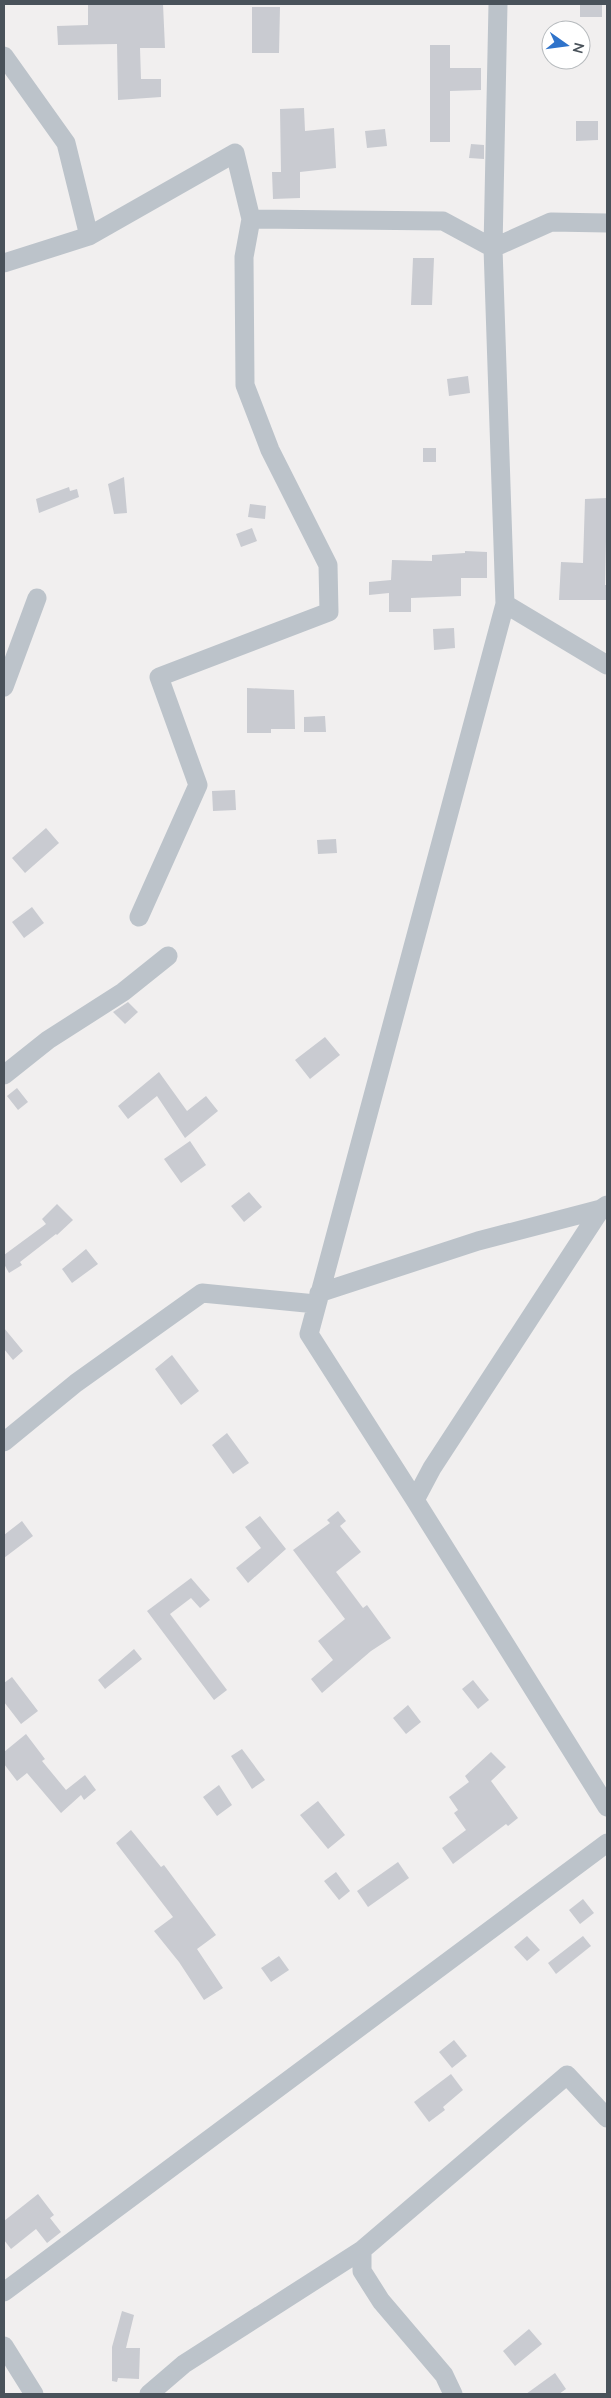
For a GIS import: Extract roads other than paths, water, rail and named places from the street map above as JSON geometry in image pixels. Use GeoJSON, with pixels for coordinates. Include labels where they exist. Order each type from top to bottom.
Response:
{"type":"FeatureCollection","features":[{"type":"Feature","properties":{"kind":"street"},"geometry":{"type":"LineString","coordinates":[[498,4],[494,248],[505,604],[406,980],[309,1334],[607,1807]]}},
{"type":"Feature","properties":{"kind":"street"},"geometry":{"type":"LineString","coordinates":[[4,56],[66,143],[89,236]]}},
{"type":"Feature","properties":{"kind":"street"},"geometry":{"type":"LineString","coordinates":[[4,263],[89,236],[236,153],[250,219],[244,257],[245,385],[270,450],[328,565],[330,612],[159,678],[198,785],[139,917]]}},
{"type":"Feature","properties":{"kind":"street"},"geometry":{"type":"LineString","coordinates":[[250,219],[443,221],[494,248]]}},
{"type":"Feature","properties":{"kind":"street"},"geometry":{"type":"LineString","coordinates":[[494,248],[551,222],[607,222]]}},
{"type":"Feature","properties":{"kind":"street"},"geometry":{"type":"LineString","coordinates":[[4,686],[37,598]]}},
{"type":"Feature","properties":{"kind":"street"},"geometry":{"type":"LineString","coordinates":[[505,604],[607,665]]}},
{"type":"Feature","properties":{"kind":"street"},"geometry":{"type":"LineString","coordinates":[[4,1076],[48,1040],[123,992],[168,956]]}},
{"type":"Feature","properties":{"kind":"street"},"geometry":{"type":"LineString","coordinates":[[4,1442],[76,1383],[202,1293],[318,1299],[478,1241],[604,1207]]}},
{"type":"Feature","properties":{"kind":"street"},"geometry":{"type":"LineString","coordinates":[[415,1500],[432,1468],[604,1207]]}},
{"type":"Feature","properties":{"kind":"street"},"geometry":{"type":"LineString","coordinates":[[4,2292],[607,1843]]}},
{"type":"Feature","properties":{"kind":"street"},"geometry":{"type":"LineString","coordinates":[[148,2394],[184,2364],[362,2250],[567,2075],[607,2118]]}},
{"type":"Feature","properties":{"kind":"street"},"geometry":{"type":"LineString","coordinates":[[362,2250],[362,2271],[381,2301],[444,2375],[453,2394]]}},
{"type":"Feature","properties":{"kind":"street"},"geometry":{"type":"LineString","coordinates":[[4,2346],[34,2394]]}}]}
